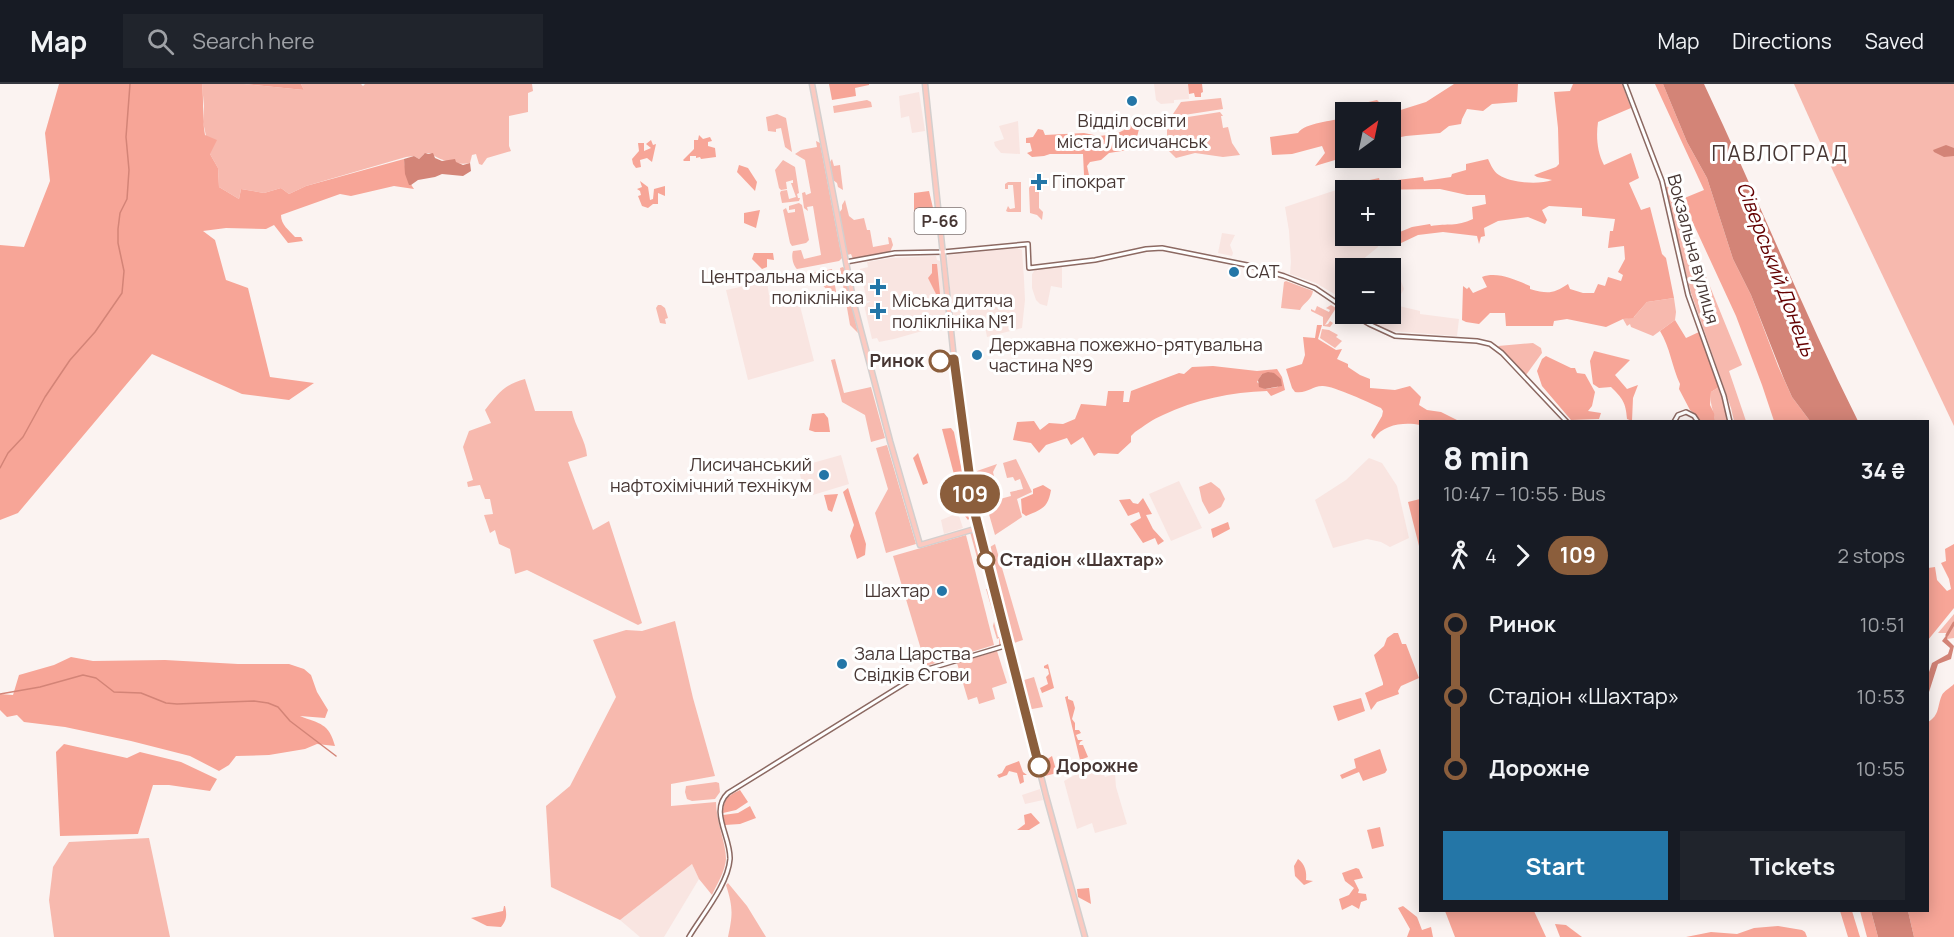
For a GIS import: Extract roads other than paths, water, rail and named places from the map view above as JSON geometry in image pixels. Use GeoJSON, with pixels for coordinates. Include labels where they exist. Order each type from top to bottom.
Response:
{"type":"FeatureCollection","features":[{"type":"Feature","properties":{"kind":"main road"},"geometry":{"type":"LineString","coordinates":[[812,84],[865,349],[920,545],[978,528]]}},
{"type":"Feature","properties":{"kind":"main road","name":"Р-66"},"geometry":{"type":"LineString","coordinates":[[925,84],[970,494],[1046,796],[1085,937]]}},
{"type":"Feature","properties":{"kind":"main road","name":"Вокзальна вулиця"},"geometry":{"type":"LineString","coordinates":[[1625,84],[1662,181],[1688,295],[1730,420]]}},
{"type":"Feature","properties":{"kind":"main road"},"geometry":{"type":"LineString","coordinates":[[846,262],[895,254],[1028,244],[1029,268],[1095,260],[1146,249],[1162,248],[1247,265],[1284,276],[1315,288],[1335,302]]}},
{"type":"Feature","properties":{"kind":"main road"},"geometry":{"type":"LineString","coordinates":[[1368,324],[1395,336],[1477,341],[1490,344],[1502,353],[1565,420]]}},
{"type":"Feature","properties":{"kind":"main road"},"geometry":{"type":"LineString","coordinates":[[1675,420],[1678,415],[1686,412],[1697,420]]}},
{"type":"Feature","properties":{"kind":"main road"},"geometry":{"type":"LineString","coordinates":[[688,937],[720,887],[728,868],[729,847],[720,809],[722,800],[728,793],[928,669],[1008,645]]}},
{"type":"Feature","properties":{"kind":"water","name":"Сіверський Донець"},"geometry":{"type":"Polygon","coordinates":[[[1663,84],[1704,84],[1818,338],[1858,420],[1809,420],[1792,397],[1751,295],[1733,259],[1707,178],[1687,142],[1663,84]]]}},
{"type":"Feature","properties":{"kind":"water"},"geometry":{"type":"Polygon","coordinates":[[[1946,145],[1954,148],[1954,156],[1944,157],[1933,150],[1946,145]]]}},
{"type":"Feature","properties":{"kind":"water"},"geometry":{"type":"Polygon","coordinates":[[[425,153],[433,153],[435,158],[442,161],[455,159],[463,165],[470,163],[471,171],[463,176],[442,174],[418,180],[409,185],[405,174],[404,159],[414,156],[419,159],[425,153]]]}},
{"type":"Feature","properties":{"kind":"water"},"geometry":{"type":"Polygon","coordinates":[[[1274,373],[1281,379],[1282,386],[1265,389],[1259,387],[1258,380],[1262,374],[1274,373]]]}},
{"type":"Feature","properties":{"kind":"water"},"geometry":{"type":"Polygon","coordinates":[[[1948,633],[1947,639],[1954,646],[1951,659],[1938,664],[1929,692],[1929,672],[1932,663],[1948,654],[1950,648],[1942,641],[1948,633]]]}},
{"type":"Feature","properties":{"kind":"water"},"geometry":{"type":"Polygon","coordinates":[[[1871,912],[1908,912],[1914,937],[1878,937],[1871,912]]]}},
{"type":"Feature","properties":{"kind":"waterway"},"geometry":{"type":"LineString","coordinates":[[0,468],[8,453],[23,437],[45,397],[70,360],[95,332],[122,293],[124,271],[118,243],[118,229],[120,213],[127,199],[129,170],[126,137],[130,84]]}},
{"type":"Feature","properties":{"kind":"waterway"},"geometry":{"type":"LineString","coordinates":[[1947,635],[1954,623]]}},
{"type":"Feature","properties":{"kind":"waterway"},"geometry":{"type":"LineString","coordinates":[[0,694],[40,687],[83,675],[96,678],[114,692],[141,693],[166,703],[254,701],[268,703],[278,707],[290,721],[336,756]]}},
{"type":"Feature","properties":{"kind":"place","name":"Відділ освіти міста Лисичанськ"},"geometry":{"type":"Point","coordinates":[1132,101]}},
{"type":"Feature","properties":{"kind":"place","name":"Гіпократ"},"geometry":{"type":"Point","coordinates":[1039,182]}},
{"type":"Feature","properties":{"kind":"place","name":"САТ"},"geometry":{"type":"Point","coordinates":[1234,272]}},
{"type":"Feature","properties":{"kind":"place","name":"Центральна міська полiклiнiка"},"geometry":{"type":"Point","coordinates":[878,287]}},
{"type":"Feature","properties":{"kind":"place","name":"Міська дитяча поліклініка №1"},"geometry":{"type":"Point","coordinates":[878,311]}},
{"type":"Feature","properties":{"kind":"place","name":"Державна пожежно-рятувальна частина №9"},"geometry":{"type":"Point","coordinates":[977,355]}},
{"type":"Feature","properties":{"kind":"place","name":"Ринок"},"geometry":{"type":"Point","coordinates":[940,361]}},
{"type":"Feature","properties":{"kind":"place","name":"Лисичанський нафтохімічний технікум"},"geometry":{"type":"Point","coordinates":[824,475]}},
{"type":"Feature","properties":{"kind":"place","name":"Стадіон «Шахтар»"},"geometry":{"type":"Point","coordinates":[986,560]}},
{"type":"Feature","properties":{"kind":"place","name":"Шахтар"},"geometry":{"type":"Point","coordinates":[942,591]}},
{"type":"Feature","properties":{"kind":"place","name":"Зала Царства Свідків Єгови"},"geometry":{"type":"Point","coordinates":[842,664]}},
{"type":"Feature","properties":{"kind":"place","name":"Дорожне"},"geometry":{"type":"Point","coordinates":[1039,766]}},
{"type":"Feature","properties":{"kind":"district","name":"ПАВЛОГРАД"},"geometry":{"type":"Point","coordinates":[1780,154]}}]}
